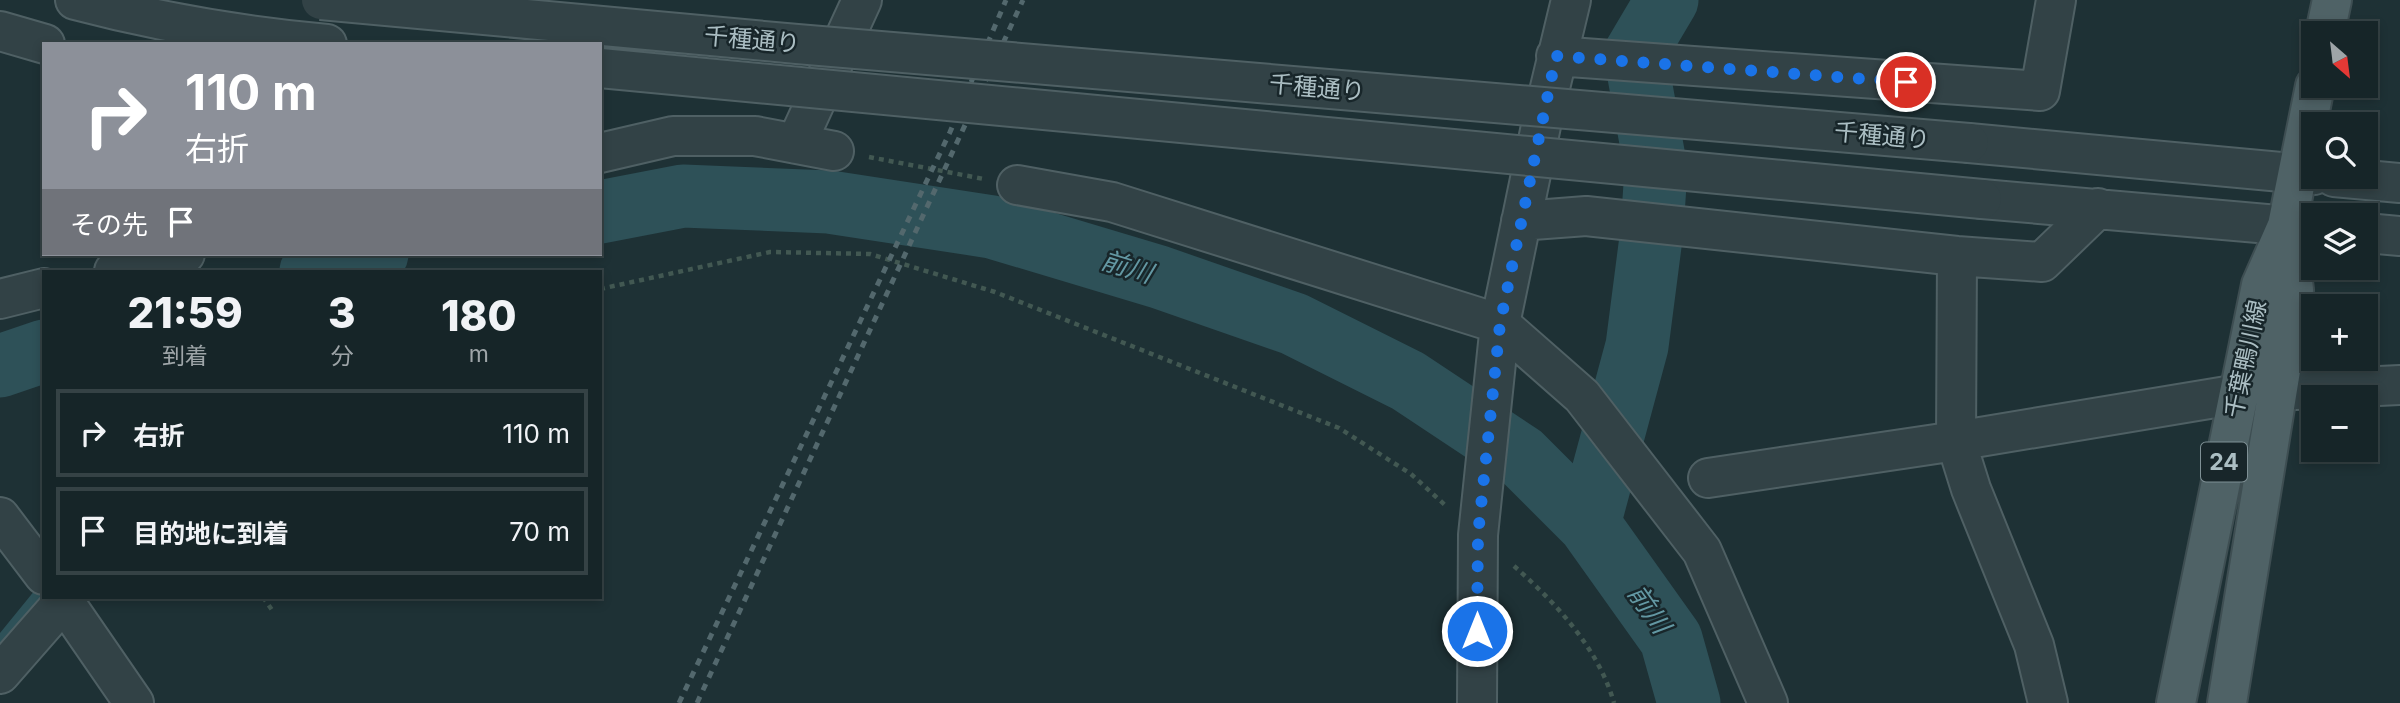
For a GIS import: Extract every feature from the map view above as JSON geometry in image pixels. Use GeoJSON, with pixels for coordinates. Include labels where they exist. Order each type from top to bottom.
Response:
{"type":"FeatureCollection","features":[{"type":"Feature","properties":{"kind":"main road"},"geometry":{"type":"LineString","coordinates":[[2328,21],[2332,0]]}},
{"type":"Feature","properties":{"kind":"main road","name":"千葉鴨川線"},"geometry":{"type":"LineString","coordinates":[[2227,703],[2294,290],[2300,227],[2311,189]]}},
{"type":"Feature","properties":{"kind":"main road","name":"千葉鴨川線"},"geometry":{"type":"LineString","coordinates":[[2176,703],[2261,285],[2300,227]]}},
{"type":"Feature","properties":{"kind":"street"},"geometry":{"type":"LineString","coordinates":[[75,0],[134,16],[262,38],[305,42]]}},
{"type":"Feature","properties":{"kind":"street","name":"千種通り"},"geometry":{"type":"LineString","coordinates":[[321,0],[811,46],[1969,143],[2301,174]]}},
{"type":"Feature","properties":{"kind":"street"},"geometry":{"type":"LineString","coordinates":[[598,42],[604,0]]}},
{"type":"Feature","properties":{"kind":"street"},"geometry":{"type":"LineString","coordinates":[[796,144],[862,0]]}},
{"type":"Feature","properties":{"kind":"street"},"geometry":{"type":"LineString","coordinates":[[1477,703],[1478,535],[1500,324],[1556,56],[1571,0]]}},
{"type":"Feature","properties":{"kind":"street"},"geometry":{"type":"LineString","coordinates":[[1556,56],[2040,91],[2056,0]]}},
{"type":"Feature","properties":{"kind":"street"},"geometry":{"type":"LineString","coordinates":[[0,31],[42,43]]}},
{"type":"Feature","properties":{"kind":"street","name":"千種通り"},"geometry":{"type":"LineString","coordinates":[[602,68],[2300,227]]}},
{"type":"Feature","properties":{"kind":"street"},"geometry":{"type":"LineString","coordinates":[[602,153],[673,136],[755,136],[834,151]]}},
{"type":"Feature","properties":{"kind":"street","name":"千種通り"},"geometry":{"type":"LineString","coordinates":[[2378,181],[2400,183]]}},
{"type":"Feature","properties":{"kind":"street"},"geometry":{"type":"LineString","coordinates":[[1017,185],[1112,202],[1500,324],[1582,396],[1702,551],[1768,703]]}},
{"type":"Feature","properties":{"kind":"street"},"geometry":{"type":"LineString","coordinates":[[1521,221],[1586,216],[1957,256],[2042,262],[2098,208]]}},
{"type":"Feature","properties":{"kind":"street"},"geometry":{"type":"LineString","coordinates":[[2378,234],[2400,236]]}},
{"type":"Feature","properties":{"kind":"street"},"geometry":{"type":"LineString","coordinates":[[118,270],[177,256]]}},
{"type":"Feature","properties":{"kind":"street"},"geometry":{"type":"LineString","coordinates":[[1957,256],[1956,442],[1971,489],[2034,645],[2048,703]]}},
{"type":"Feature","properties":{"kind":"street"},"geometry":{"type":"LineString","coordinates":[[0,299],[42,288]]}},
{"type":"Feature","properties":{"kind":"street"},"geometry":{"type":"LineString","coordinates":[[2277,391],[2400,386]]}},
{"type":"Feature","properties":{"kind":"street"},"geometry":{"type":"LineString","coordinates":[[1708,478],[1956,442],[2239,394]]}},
{"type":"Feature","properties":{"kind":"street"},"geometry":{"type":"LineString","coordinates":[[0,517],[42,573]]}},
{"type":"Feature","properties":{"kind":"street"},"geometry":{"type":"LineString","coordinates":[[0,674],[44,599]]}},
{"type":"Feature","properties":{"kind":"street"},"geometry":{"type":"LineString","coordinates":[[61,599],[134,703]]}},
{"type":"Feature","properties":{"kind":"path"},"geometry":{"type":"LineString","coordinates":[[834,151],[1017,185]]}},
{"type":"Feature","properties":{"kind":"path"},"geometry":{"type":"LineString","coordinates":[[602,289],[770,252],[870,254],[995,292],[1339,428],[1411,474],[1541,590],[1587,646],[1614,703]]}},
{"type":"Feature","properties":{"kind":"path"},"geometry":{"type":"LineString","coordinates":[[264,599],[272,610]]}},
{"type":"Feature","properties":{"kind":"waterway","name":"前川"},"geometry":{"type":"LineString","coordinates":[[1589,524],[1637,346],[1652,230],[1656,169],[1635,54],[1667,0]]}},
{"type":"Feature","properties":{"kind":"waterway","name":"前川"},"geometry":{"type":"LineString","coordinates":[[602,212],[683,196],[829,202],[992,227],[1159,277],[1294,324],[1408,381],[1521,456],[1589,524],[1671,639],[1689,703]]}},
{"type":"Feature","properties":{"kind":"waterway","name":"前川"},"geometry":{"type":"LineString","coordinates":[[315,270],[369,256]]}},
{"type":"Feature","properties":{"kind":"waterway","name":"前川"},"geometry":{"type":"LineString","coordinates":[[0,366],[42,352]]}},
{"type":"Feature","properties":{"kind":"waterway"},"geometry":{"type":"LineString","coordinates":[[0,641],[42,589]]}},
{"type":"Feature","properties":{"kind":"railway"},"geometry":{"type":"LineString","coordinates":[[679,703],[950,132],[1006,0]]}},
{"type":"Feature","properties":{"kind":"railway"},"geometry":{"type":"LineString","coordinates":[[697,703],[1023,0]]}},
{"type":"Feature","properties":{"kind":"route"},"geometry":{"type":"LineString","coordinates":[[1477,631],[1478,535],[1500,324],[1556,56],[1906,82]]}}]}
